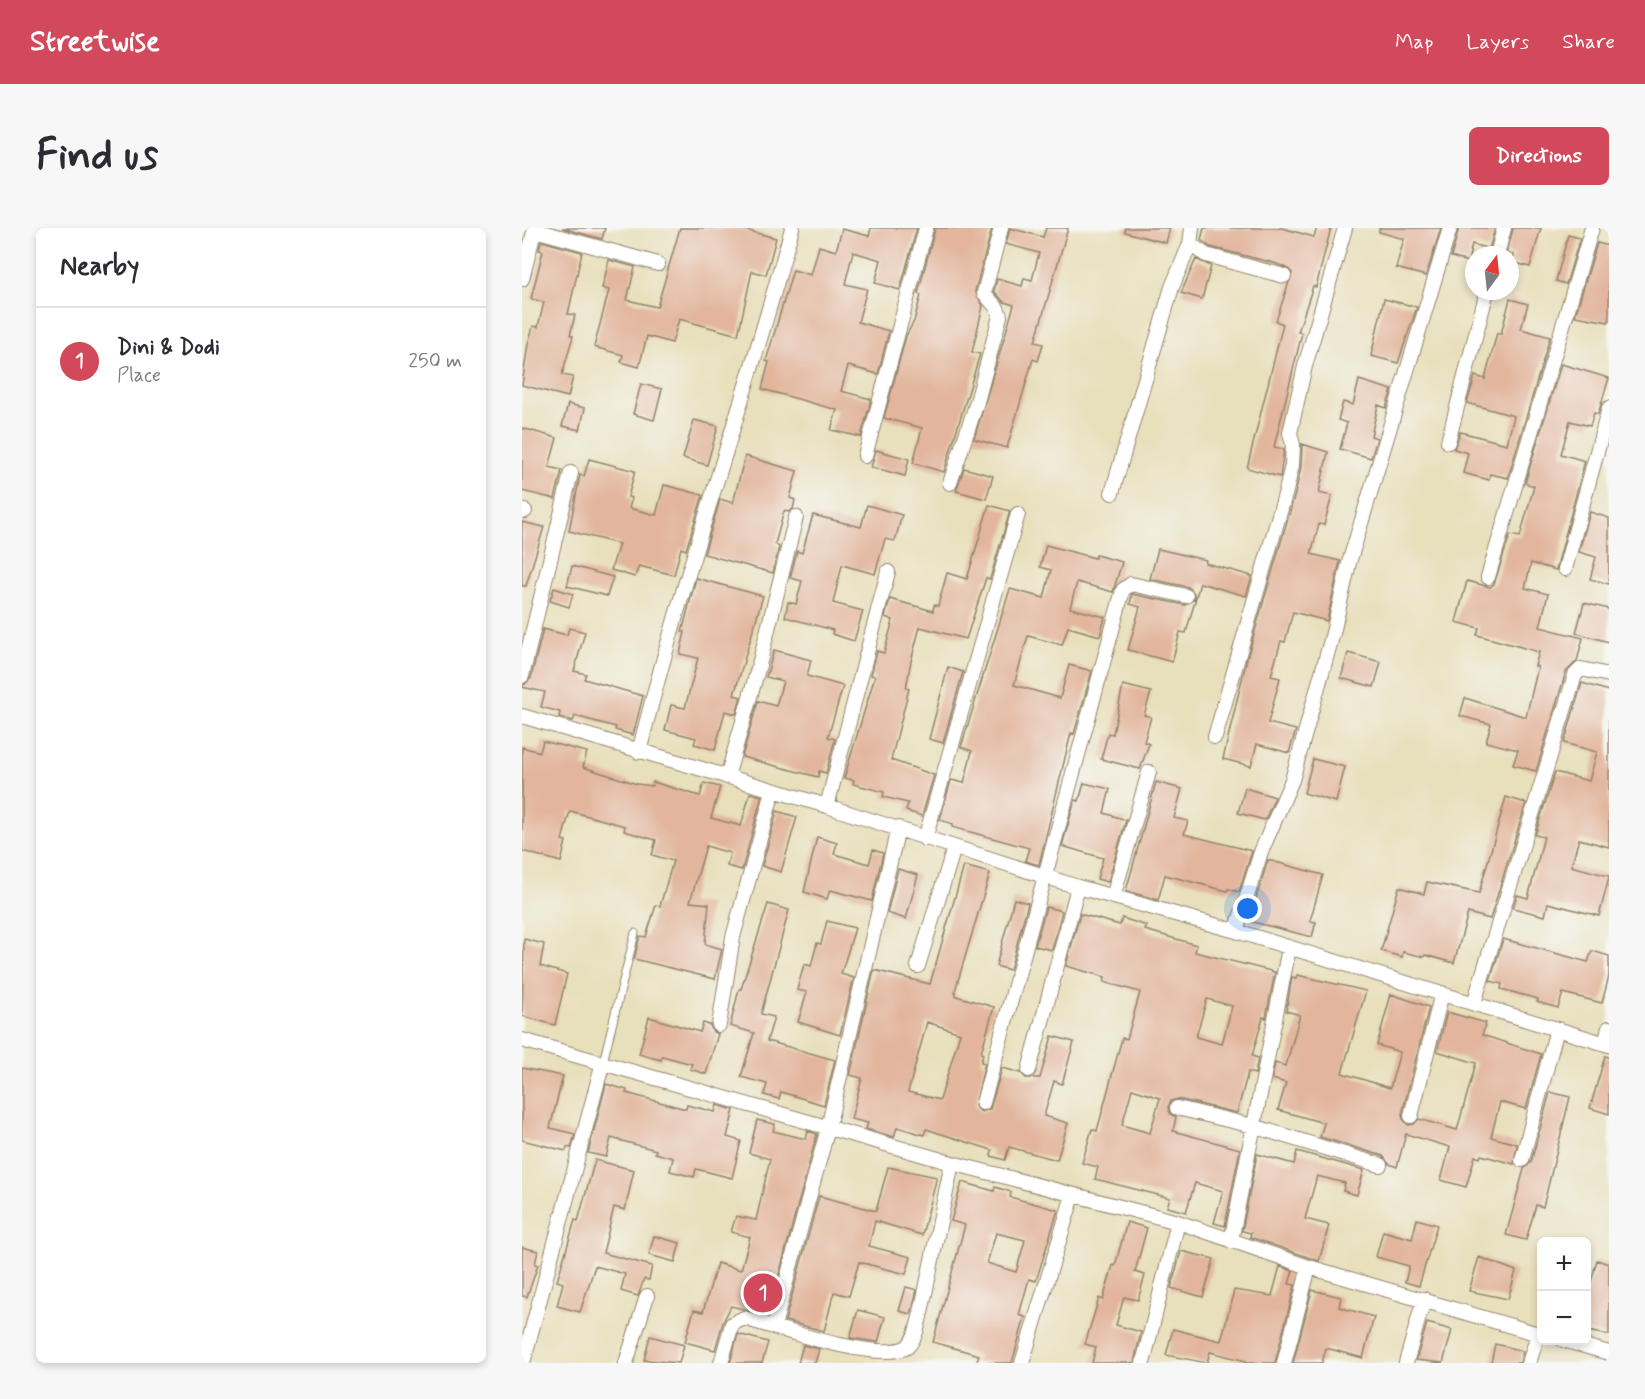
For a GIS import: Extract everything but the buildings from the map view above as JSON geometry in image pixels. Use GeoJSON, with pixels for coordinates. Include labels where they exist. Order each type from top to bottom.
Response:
{"type":"FeatureCollection","features":[{"type":"Feature","properties":{"kind":"street"},"geometry":{"type":"LineString","coordinates":[[639,752],[668,637],[768,318],[792,228]]}},
{"type":"Feature","properties":{"kind":"street"},"geometry":{"type":"LineString","coordinates":[[865,456],[926,228]]}},
{"type":"Feature","properties":{"kind":"street"},"geometry":{"type":"LineString","coordinates":[[950,483],[977,402],[1000,316],[997,308],[984,293],[1001,228]]}},
{"type":"Feature","properties":{"kind":"street"},"geometry":{"type":"LineString","coordinates":[[1113,493],[1172,287],[1190,244],[1192,228]]}},
{"type":"Feature","properties":{"kind":"street"},"geometry":{"type":"LineString","coordinates":[[1215,737],[1286,491],[1292,465],[1293,445],[1290,433],[1303,377],[1345,228]]}},
{"type":"Feature","properties":{"kind":"street"},"geometry":{"type":"LineString","coordinates":[[1236,932],[1261,852],[1292,780],[1333,633],[1349,563],[1450,228]]}},
{"type":"Feature","properties":{"kind":"street"},"geometry":{"type":"LineString","coordinates":[[1499,246],[1504,228]]}},
{"type":"Feature","properties":{"kind":"street"},"geometry":{"type":"LineString","coordinates":[[1488,577],[1592,228]]}},
{"type":"Feature","properties":{"kind":"street"},"geometry":{"type":"LineString","coordinates":[[522,279],[535,229],[658,264]]}},
{"type":"Feature","properties":{"kind":"street"},"geometry":{"type":"LineString","coordinates":[[1190,244],[1206,255],[1284,276]]}},
{"type":"Feature","properties":{"kind":"street"},"geometry":{"type":"LineString","coordinates":[[1448,442],[1485,300]]}},
{"type":"Feature","properties":{"kind":"street"},"geometry":{"type":"LineString","coordinates":[[1565,569],[1609,408]]}},
{"type":"Feature","properties":{"kind":"street"},"geometry":{"type":"LineString","coordinates":[[522,676],[571,473]]}},
{"type":"Feature","properties":{"kind":"street"},"geometry":{"type":"LineString","coordinates":[[925,839],[1018,514]]}},
{"type":"Feature","properties":{"kind":"street"},"geometry":{"type":"LineString","coordinates":[[727,777],[758,669],[795,517]]}},
{"type":"Feature","properties":{"kind":"street"},"geometry":{"type":"LineString","coordinates":[[827,806],[888,572]]}},
{"type":"Feature","properties":{"kind":"street"},"geometry":{"type":"LineString","coordinates":[[983,1103],[1124,587],[1131,584],[1186,596]]}},
{"type":"Feature","properties":{"kind":"street"},"geometry":{"type":"LineString","coordinates":[[1474,1003],[1575,675],[1581,669],[1609,675]]}},
{"type":"Feature","properties":{"kind":"street"},"geometry":{"type":"LineString","coordinates":[[522,716],[827,806],[1046,878],[1236,932],[1607,1044],[1609,1028]]}},
{"type":"Feature","properties":{"kind":"street"},"geometry":{"type":"LineString","coordinates":[[1113,897],[1149,771]]}},
{"type":"Feature","properties":{"kind":"street"},"geometry":{"type":"LineString","coordinates":[[719,1025],[733,937],[773,791]]}},
{"type":"Feature","properties":{"kind":"street"},"geometry":{"type":"LineString","coordinates":[[774,1326],[828,1128],[898,828]]}},
{"type":"Feature","properties":{"kind":"street"},"geometry":{"type":"LineString","coordinates":[[918,966],[954,848]]}},
{"type":"Feature","properties":{"kind":"street"},"geometry":{"type":"LineString","coordinates":[[1029,1070],[1078,887]]}},
{"type":"Feature","properties":{"kind":"street"},"geometry":{"type":"LineString","coordinates":[[1231,1241],[1289,948]]}},
{"type":"Feature","properties":{"kind":"street"},"geometry":{"type":"LineString","coordinates":[[1411,1116],[1442,993]]}},
{"type":"Feature","properties":{"kind":"street"},"geometry":{"type":"LineString","coordinates":[[1522,1160],[1557,1029]]}},
{"type":"Feature","properties":{"kind":"street"},"geometry":{"type":"LineString","coordinates":[[522,1040],[952,1163],[1178,1222],[1309,1267],[1537,1333]]}},
{"type":"Feature","properties":{"kind":"street"},"geometry":{"type":"LineString","coordinates":[[523,1363],[603,1062]]}},
{"type":"Feature","properties":{"kind":"street"},"geometry":{"type":"LineString","coordinates":[[1177,1108],[1254,1126],[1380,1165]]}},
{"type":"Feature","properties":{"kind":"street"},"geometry":{"type":"LineString","coordinates":[[721,1363],[735,1321],[744,1318],[774,1326],[844,1357],[890,1356],[907,1348],[915,1335],[952,1163]]}},
{"type":"Feature","properties":{"kind":"street"},"geometry":{"type":"LineString","coordinates":[[1022,1363],[1073,1196]]}},
{"type":"Feature","properties":{"kind":"street"},"geometry":{"type":"LineString","coordinates":[[1143,1363],[1178,1222]]}},
{"type":"Feature","properties":{"kind":"street"},"geometry":{"type":"LineString","coordinates":[[1284,1363],[1309,1267]]}},
{"type":"Feature","properties":{"kind":"street"},"geometry":{"type":"LineString","coordinates":[[626,1363],[647,1296]]}},
{"type":"Feature","properties":{"kind":"street"},"geometry":{"type":"LineString","coordinates":[[1406,1363],[1424,1299]]}},
{"type":"Feature","properties":{"kind":"street"},"geometry":{"type":"LineString","coordinates":[[1529,1363],[1537,1342]]}},
{"type":"Feature","properties":{"kind":"street"},"geometry":{"type":"LineString","coordinates":[[1578,1345],[1609,1353]]}},
{"type":"Feature","properties":{"kind":"lane"},"geometry":{"type":"LineString","coordinates":[[603,1062],[636,933]]}},
{"type":"Feature","properties":{"kind":"place","name":"Dini & Dodi"},"geometry":{"type":"Point","coordinates":[763,1293]}}]}
